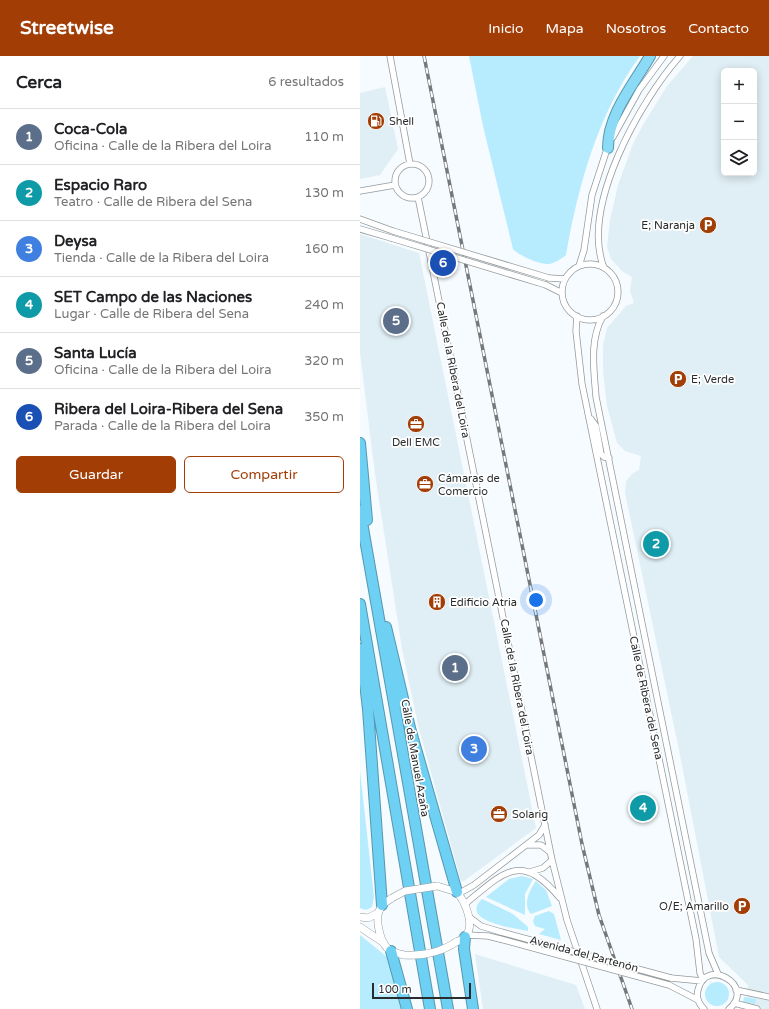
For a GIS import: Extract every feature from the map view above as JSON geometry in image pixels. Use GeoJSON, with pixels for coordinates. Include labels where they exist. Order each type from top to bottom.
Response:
{"type":"FeatureCollection","features":[{"type":"Feature","properties":{"kind":"highway"},"geometry":{"type":"LineString","coordinates":[[608,148],[608,138],[614,119],[650,56]]}},
{"type":"Feature","properties":{"kind":"highway"},"geometry":{"type":"LineString","coordinates":[[360,443],[373,582],[391,646],[410,728],[454,891]]}},
{"type":"Feature","properties":{"kind":"highway","name":"Calle de Manuel Azaña"},"geometry":{"type":"LineString","coordinates":[[360,511],[448,1009]]}},
{"type":"Feature","properties":{"kind":"highway"},"geometry":{"type":"LineString","coordinates":[[360,604],[430,1009]]}},
{"type":"Feature","properties":{"kind":"highway"},"geometry":{"type":"LineString","coordinates":[[360,635],[368,709],[380,909]]}},
{"type":"Feature","properties":{"kind":"highway"},"geometry":{"type":"LineString","coordinates":[[462,938],[473,1009]]}},
{"type":"Feature","properties":{"kind":"highway"},"geometry":{"type":"LineString","coordinates":[[391,951],[407,1009]]}},
{"type":"Feature","properties":{"kind":"street"},"geometry":{"type":"LineString","coordinates":[[390,56],[410,164]]}},
{"type":"Feature","properties":{"kind":"street"},"geometry":{"type":"LineString","coordinates":[[664,56],[639,90],[617,128],[608,148],[592,195],[584,250],[579,266],[566,279],[562,293],[568,309],[577,316],[590,319],[603,316],[613,306],[617,297],[618,290],[613,277],[604,268],[600,259],[598,234],[603,207],[615,166],[631,126],[662,78],[680,56]]}},
{"type":"Feature","properties":{"kind":"street"},"geometry":{"type":"LineString","coordinates":[[410,164],[415,164],[424,168],[429,177],[426,191],[418,197],[413,198],[404,196],[400,193],[394,180],[398,171],[410,164]]}},
{"type":"Feature","properties":{"kind":"street"},"geometry":{"type":"LineString","coordinates":[[360,192],[395,185]]}},
{"type":"Feature","properties":{"kind":"street","name":"Calle de la Ribera del Loira"},"geometry":{"type":"LineString","coordinates":[[418,197],[552,857],[562,900],[584,974],[597,1009]]}},
{"type":"Feature","properties":{"kind":"street"},"geometry":{"type":"LineString","coordinates":[[360,219],[393,231],[549,278],[566,279]]}},
{"type":"Feature","properties":{"kind":"street"},"geometry":{"type":"LineString","coordinates":[[360,229],[546,285],[562,293]]}},
{"type":"Feature","properties":{"kind":"street"},"geometry":{"type":"LineString","coordinates":[[579,266],[589,264],[604,268]]}},
{"type":"Feature","properties":{"kind":"street","name":"Calle de Ribera del Sena"},"geometry":{"type":"LineString","coordinates":[[577,316],[576,331],[578,358],[696,939],[702,980]]}},
{"type":"Feature","properties":{"kind":"street","name":"Calle de Ribera del Sena"},"geometry":{"type":"LineString","coordinates":[[603,316],[594,337],[594,376],[596,397],[709,953],[718,974]]}},
{"type":"Feature","properties":{"kind":"street","name":"Calle de Ribera del Sena"},"geometry":{"type":"LineString","coordinates":[[589,415],[596,426],[601,454],[604,457],[609,458]]}},
{"type":"Feature","properties":{"kind":"street"},"geometry":{"type":"LineString","coordinates":[[360,917],[368,918],[392,898],[405,891],[437,886],[454,891],[474,885],[539,835],[545,825]]}},
{"type":"Feature","properties":{"kind":"street"},"geometry":{"type":"LineString","coordinates":[[523,848],[529,844],[541,845],[552,857],[543,868],[530,872]]}},
{"type":"Feature","properties":{"kind":"street"},"geometry":{"type":"LineString","coordinates":[[465,904],[510,870],[530,872],[550,886],[562,900]]}},
{"type":"Feature","properties":{"kind":"street"},"geometry":{"type":"LineString","coordinates":[[360,927],[384,943],[391,951],[404,955],[430,954],[445,949],[462,938],[469,917],[465,904],[454,891]]}},
{"type":"Feature","properties":{"kind":"street"},"geometry":{"type":"LineString","coordinates":[[380,909],[378,927],[384,943]]}},
{"type":"Feature","properties":{"kind":"street","name":"Avenida del Partenón"},"geometry":{"type":"LineString","coordinates":[[469,917],[480,926],[671,978],[702,980]]}},
{"type":"Feature","properties":{"kind":"street","name":"Avenida del Partenón"},"geometry":{"type":"LineString","coordinates":[[462,938],[488,936],[500,939],[669,985],[698,1000]]}},
{"type":"Feature","properties":{"kind":"street"},"geometry":{"type":"LineString","coordinates":[[704,1009],[698,1000],[697,992],[702,980],[710,975],[718,974],[730,979],[736,990],[732,1007],[757,1009]]}},
{"type":"Feature","properties":{"kind":"street"},"geometry":{"type":"LineString","coordinates":[[736,990],[769,997]]}},
{"type":"Feature","properties":{"kind":"shaded area"},"geometry":{"type":"Polygon","coordinates":[[[469,56],[640,56],[612,101],[601,126],[584,177],[566,255],[553,263],[545,264],[535,261],[519,254],[513,249],[483,126],[469,56]]]}},
{"type":"Feature","properties":{"kind":"shaded area"},"geometry":{"type":"Polygon","coordinates":[[[693,56],[769,56],[769,1009],[745,1009],[748,985],[719,957],[679,750],[625,493],[626,481],[633,473],[639,470],[641,456],[625,451],[617,443],[607,406],[603,372],[603,345],[607,328],[626,306],[634,303],[630,291],[632,277],[622,271],[611,259],[607,247],[610,220],[618,185],[633,144],[667,86],[693,56]]]}},
{"type":"Feature","properties":{"kind":"shaded area","name":"Shell"},"geometry":{"type":"Polygon","coordinates":[[[385,87],[398,149],[380,175],[360,179],[360,93],[385,87]]]}},
{"type":"Feature","properties":{"kind":"shaded area"},"geometry":{"type":"Polygon","coordinates":[[[360,234],[419,253],[536,828],[464,881],[461,881],[419,729],[402,649],[375,474],[360,353],[360,234]]]}},
{"type":"Feature","properties":{"kind":"shaded area"},"geometry":{"type":"Polygon","coordinates":[[[360,771],[374,897],[372,907],[366,910],[360,908],[360,771]]]}},
{"type":"Feature","properties":{"kind":"shaded area"},"geometry":{"type":"Polygon","coordinates":[[[522,876],[533,879],[525,894],[525,915],[486,897],[509,879],[522,876]]]}},
{"type":"Feature","properties":{"kind":"shaded area"},"geometry":{"type":"Polygon","coordinates":[[[536,881],[546,890],[552,906],[531,914],[528,910],[527,902],[531,888],[536,881]]]}},
{"type":"Feature","properties":{"kind":"shaded area"},"geometry":{"type":"Polygon","coordinates":[[[482,899],[513,914],[528,927],[528,931],[501,925],[483,918],[478,913],[477,907],[482,899]]]}},
{"type":"Feature","properties":{"kind":"shaded area"},"geometry":{"type":"Polygon","coordinates":[[[549,911],[554,914],[561,940],[539,934],[545,929],[535,926],[533,921],[535,916],[549,911]]]}},
{"type":"Feature","properties":{"kind":"shaded area"},"geometry":{"type":"Polygon","coordinates":[[[360,935],[387,957],[404,1009],[360,1009],[360,935]]]}},
{"type":"Feature","properties":{"kind":"shaded area"},"geometry":{"type":"Polygon","coordinates":[[[475,954],[576,985],[585,1009],[483,1009],[475,954]]]}},
{"type":"Feature","properties":{"kind":"shaded area"},"geometry":{"type":"Polygon","coordinates":[[[717,982],[722,983],[728,989],[728,999],[722,1005],[717,1006],[712,1005],[706,999],[705,994],[706,989],[712,983],[717,982]]]}},
{"type":"Feature","properties":{"kind":"shaded area"},"geometry":{"type":"Polygon","coordinates":[[[744,997],[756,999],[755,1004],[743,1002],[744,997]]]}},
{"type":"Feature","properties":{"kind":"railway"},"geometry":{"type":"LineString","coordinates":[[424,56],[582,844],[599,915],[632,1009]]}},
{"type":"Feature","properties":{"kind":"place","name":"Shell"},"geometry":{"type":"Point","coordinates":[376,121]}},
{"type":"Feature","properties":{"kind":"place","name":"E; Naranja"},"geometry":{"type":"Point","coordinates":[708,225]}},
{"type":"Feature","properties":{"kind":"place","name":"Ribera del Loira-Ribera del Sena"},"geometry":{"type":"Point","coordinates":[443,263]}},
{"type":"Feature","properties":{"kind":"place","name":"Santa Lucía"},"geometry":{"type":"Point","coordinates":[396,321]}},
{"type":"Feature","properties":{"kind":"place","name":"E; Verde"},"geometry":{"type":"Point","coordinates":[678,379]}},
{"type":"Feature","properties":{"kind":"place","name":"Dell EMC"},"geometry":{"type":"Point","coordinates":[416,424]}},
{"type":"Feature","properties":{"kind":"place","name":"Cámaras de Comercio"},"geometry":{"type":"Point","coordinates":[425,484]}},
{"type":"Feature","properties":{"kind":"place","name":"Espacio Raro"},"geometry":{"type":"Point","coordinates":[656,544]}},
{"type":"Feature","properties":{"kind":"place","name":"Edificio Atria"},"geometry":{"type":"Point","coordinates":[437,602]}},
{"type":"Feature","properties":{"kind":"place","name":"Coca-Cola"},"geometry":{"type":"Point","coordinates":[455,668]}},
{"type":"Feature","properties":{"kind":"place","name":"Deysa"},"geometry":{"type":"Point","coordinates":[474,749]}},
{"type":"Feature","properties":{"kind":"place","name":"SET Campo de las Naciones"},"geometry":{"type":"Point","coordinates":[643,808]}},
{"type":"Feature","properties":{"kind":"place","name":"Solarig"},"geometry":{"type":"Point","coordinates":[499,814]}},
{"type":"Feature","properties":{"kind":"place","name":"O/E; Amarillo"},"geometry":{"type":"Point","coordinates":[742,906]}}]}
